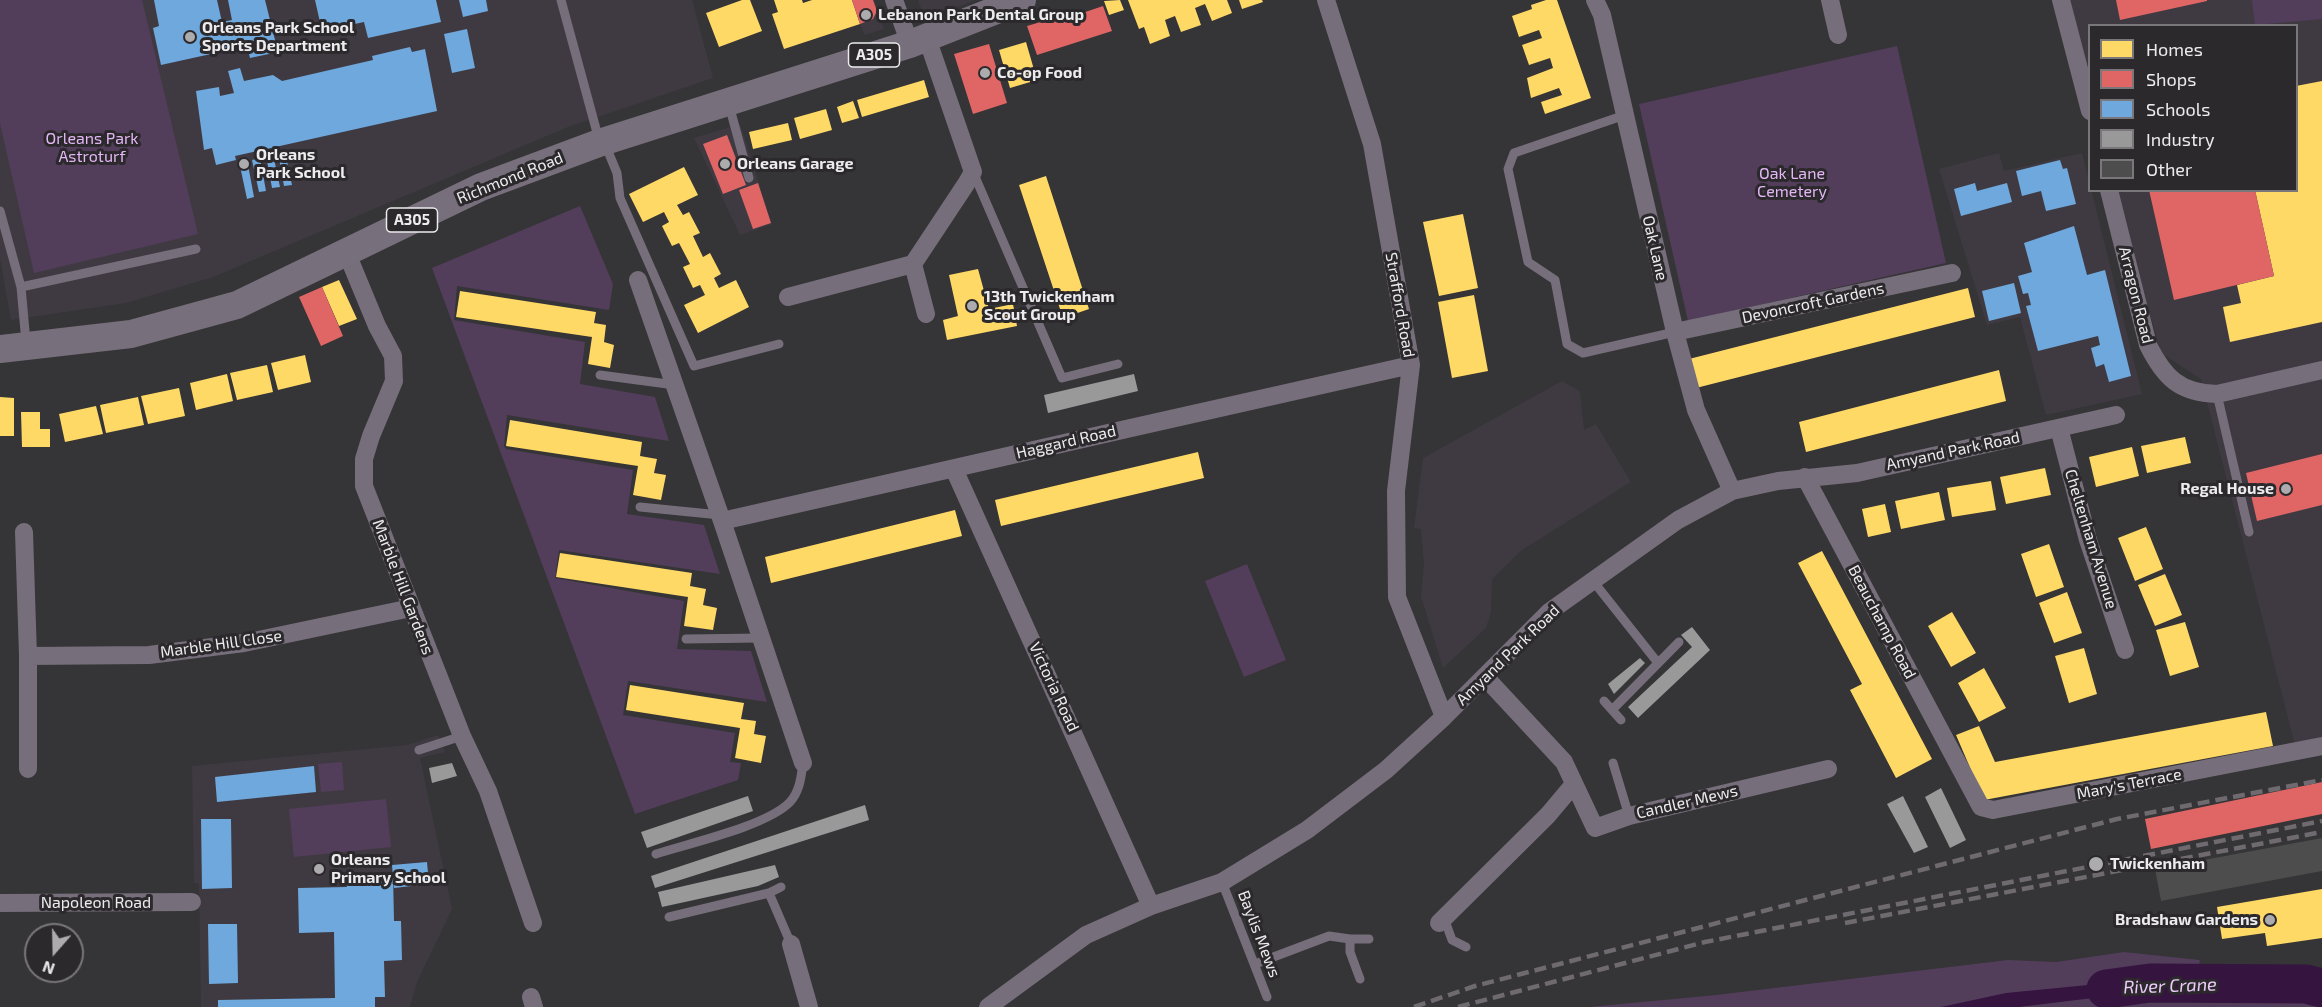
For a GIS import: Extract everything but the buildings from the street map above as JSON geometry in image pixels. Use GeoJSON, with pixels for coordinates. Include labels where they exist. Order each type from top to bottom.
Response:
{"type":"FeatureCollection","features":[{"type":"Feature","properties":{"kind":"main road","name":"Richmond Road"},"geometry":{"type":"LineString","coordinates":[[13,348],[131,334],[237,305],[481,187],[602,142],[918,41],[1022,0]]}},
{"type":"Feature","properties":{"kind":"street"},"geometry":{"type":"LineString","coordinates":[[788,297],[913,264],[973,171],[918,41],[894,0]]}},
{"type":"Feature","properties":{"kind":"street","name":"Strafford Road"},"geometry":{"type":"LineString","coordinates":[[1326,0],[1372,144],[1411,365],[1396,491],[1397,597],[1443,717]]}},
{"type":"Feature","properties":{"kind":"street","name":"Oak Lane"},"geometry":{"type":"LineString","coordinates":[[1596,0],[1675,333],[1696,410],[1732,491]]}},
{"type":"Feature","properties":{"kind":"street"},"geometry":{"type":"LineString","coordinates":[[1830,0],[1838,34]]}},
{"type":"Feature","properties":{"kind":"street"},"geometry":{"type":"LineString","coordinates":[[2061,0],[2083,58],[2088,96]]}},
{"type":"Feature","properties":{"kind":"street","name":"Arragon Road"},"geometry":{"type":"LineString","coordinates":[[2110,192],[2148,345],[2160,369],[2171,380],[2200,394],[2217,394],[2322,370]]}},
{"type":"Feature","properties":{"kind":"street","name":"Marble Hill Gardens"},"geometry":{"type":"LineString","coordinates":[[346,251],[377,326],[393,356],[394,381],[370,436],[364,459],[364,486],[462,736],[488,791],[533,923]]}},
{"type":"Feature","properties":{"kind":"street"},"geometry":{"type":"LineString","coordinates":[[913,264],[926,314]]}},
{"type":"Feature","properties":{"kind":"street","name":"Devoncroft Gardens"},"geometry":{"type":"LineString","coordinates":[[1675,333],[1952,273]]}},
{"type":"Feature","properties":{"kind":"street"},"geometry":{"type":"LineString","coordinates":[[638,280],[803,763]]}},
{"type":"Feature","properties":{"kind":"street","name":"Haggard Road"},"geometry":{"type":"LineString","coordinates":[[721,518],[954,469],[1049,444],[1411,365]]}},
{"type":"Feature","properties":{"kind":"street","name":"Amyand Park Road"},"geometry":{"type":"LineString","coordinates":[[988,1007],[1086,935],[1151,906],[1222,882],[1307,830],[1386,770],[1485,677],[1549,612],[1678,520],[1732,491],[1805,477],[1857,472],[2116,415]]}},
{"type":"Feature","properties":{"kind":"street","name":"Cheltenham Avenue"},"geometry":{"type":"LineString","coordinates":[[2059,428],[2088,540],[2125,650]]}},
{"type":"Feature","properties":{"kind":"street","name":"Victoria Road"},"geometry":{"type":"LineString","coordinates":[[954,469],[1151,906]]}},
{"type":"Feature","properties":{"kind":"street","name":"Beauchamp Road"},"geometry":{"type":"LineString","coordinates":[[1805,477],[1960,768]]}},
{"type":"Feature","properties":{"kind":"street"},"geometry":{"type":"LineString","coordinates":[[24,532],[28,656],[28,769]]}},
{"type":"Feature","properties":{"kind":"street","name":"Marble Hill Close"},"geometry":{"type":"LineString","coordinates":[[28,656],[149,655],[254,641],[411,608]]}},
{"type":"Feature","properties":{"kind":"street","name":"Candler Mews"},"geometry":{"type":"LineString","coordinates":[[1485,677],[1564,762],[1594,828],[1629,816],[1828,769]]}},
{"type":"Feature","properties":{"kind":"street","name":"Mary's Terrace"},"geometry":{"type":"LineString","coordinates":[[1960,768],[1981,807],[1993,810],[2322,746]]}},
{"type":"Feature","properties":{"kind":"street"},"geometry":{"type":"LineString","coordinates":[[1441,921],[1548,814],[1574,784]]}},
{"type":"Feature","properties":{"kind":"street","name":"Napoleon Road"},"geometry":{"type":"LineString","coordinates":[[0,903],[192,902]]}},
{"type":"Feature","properties":{"kind":"street"},"geometry":{"type":"LineString","coordinates":[[791,944],[809,1007]]}},
{"type":"Feature","properties":{"kind":"lane"},"geometry":{"type":"LineString","coordinates":[[561,0],[602,142],[617,174],[620,198],[694,366],[779,344]]}},
{"type":"Feature","properties":{"kind":"lane"},"geometry":{"type":"LineString","coordinates":[[728,102],[749,178]]}},
{"type":"Feature","properties":{"kind":"lane"},"geometry":{"type":"LineString","coordinates":[[1625,115],[1514,153],[1508,169],[1528,262],[1555,280],[1567,344],[1583,354],[1675,333]]}},
{"type":"Feature","properties":{"kind":"lane"},"geometry":{"type":"LineString","coordinates":[[973,171],[1062,378],[1118,363]]}},
{"type":"Feature","properties":{"kind":"lane"},"geometry":{"type":"LineString","coordinates":[[0,211],[21,287],[13,348]]}},
{"type":"Feature","properties":{"kind":"lane"},"geometry":{"type":"LineString","coordinates":[[21,287],[196,249]]}},
{"type":"Feature","properties":{"kind":"lane"},"geometry":{"type":"LineString","coordinates":[[600,375],[675,385]]}},
{"type":"Feature","properties":{"kind":"lane"},"geometry":{"type":"LineString","coordinates":[[2217,394],[2249,532]]}},
{"type":"Feature","properties":{"kind":"lane"},"geometry":{"type":"LineString","coordinates":[[640,507],[721,518]]}},
{"type":"Feature","properties":{"kind":"lane"},"geometry":{"type":"LineString","coordinates":[[1593,581],[1658,663]]}},
{"type":"Feature","properties":{"kind":"lane"},"geometry":{"type":"LineString","coordinates":[[686,639],[761,638]]}},
{"type":"Feature","properties":{"kind":"lane"},"geometry":{"type":"LineString","coordinates":[[1612,710],[1679,642]]}},
{"type":"Feature","properties":{"kind":"lane"},"geometry":{"type":"LineString","coordinates":[[1604,701],[1621,720]]}},
{"type":"Feature","properties":{"kind":"lane"},"geometry":{"type":"LineString","coordinates":[[419,750],[462,736]]}},
{"type":"Feature","properties":{"kind":"lane"},"geometry":{"type":"LineString","coordinates":[[656,854],[770,816],[790,801],[800,784],[803,763]]}},
{"type":"Feature","properties":{"kind":"lane"},"geometry":{"type":"LineString","coordinates":[[1613,764],[1629,816]]}},
{"type":"Feature","properties":{"kind":"lane","name":"Baylis Mews"},"geometry":{"type":"LineString","coordinates":[[1222,882],[1267,998]]}},
{"type":"Feature","properties":{"kind":"lane"},"geometry":{"type":"LineString","coordinates":[[669,917],[769,893],[781,887]]}},
{"type":"Feature","properties":{"kind":"lane"},"geometry":{"type":"LineString","coordinates":[[769,893],[791,944]]}},
{"type":"Feature","properties":{"kind":"lane"},"geometry":{"type":"LineString","coordinates":[[1441,921],[1452,940],[1466,947]]}},
{"type":"Feature","properties":{"kind":"lane"},"geometry":{"type":"LineString","coordinates":[[1255,964],[1329,936],[1369,939]]}},
{"type":"Feature","properties":{"kind":"lane"},"geometry":{"type":"LineString","coordinates":[[1350,939],[1350,952],[1360,978]]}},
{"type":"Feature","properties":{"kind":"shaded area","name":"Orleans Park School"},"geometry":{"type":"Polygon","coordinates":[[[0,0],[692,0],[713,78],[568,127],[213,277],[126,303],[11,320],[0,258],[0,0]]]}},
{"type":"Feature","properties":{"kind":"shaded area"},"geometry":{"type":"Polygon","coordinates":[[[852,0],[874,0],[884,29],[864,35],[852,0]]]}},
{"type":"Feature","properties":{"kind":"shaded area"},"geometry":{"type":"Polygon","coordinates":[[[918,0],[976,0],[925,20],[918,0]]]}},
{"type":"Feature","properties":{"kind":"shaded area"},"geometry":{"type":"Polygon","coordinates":[[[2069,0],[2322,0],[2322,742],[2295,745],[2201,379],[2161,353],[2115,192],[2298,192],[2298,24],[2088,24],[2088,86],[2069,0]]]}},
{"type":"Feature","properties":{"kind":"shaded area"},"geometry":{"type":"Polygon","coordinates":[[[740,124],[772,224],[740,235],[694,138],[740,124]]]}},
{"type":"Feature","properties":{"kind":"shaded area"},"geometry":{"type":"Polygon","coordinates":[[[1999,153],[2004,171],[2082,153],[2088,177],[2088,192],[2092,192],[2142,394],[2046,415],[2020,317],[1987,325],[1939,169],[1999,153]]]}},
{"type":"Feature","properties":{"kind":"shaded area"},"geometry":{"type":"Polygon","coordinates":[[[1562,381],[1580,391],[1584,430],[1596,424],[1631,482],[1522,550],[1492,579],[1491,612],[1486,628],[1443,668],[1421,596],[1424,564],[1421,529],[1414,528],[1423,458],[1562,381]]]}},
{"type":"Feature","properties":{"kind":"shaded area","name":"Orleans Primary School"},"geometry":{"type":"Polygon","coordinates":[[[438,735],[445,752],[420,758],[452,909],[417,982],[410,1007],[201,1007],[199,884],[194,883],[192,766],[407,745],[438,735]]]}},
{"type":"Feature","properties":{"kind":"shaded area"},"geometry":{"type":"Polygon","coordinates":[[[2160,978],[2159,990],[2019,1007],[1941,1007],[2006,993],[2160,978]]]}},
{"type":"Feature","properties":{"kind":"green space","name":"Orleans Park Astroturf"},"geometry":{"type":"Polygon","coordinates":[[[0,0],[142,0],[198,234],[34,273],[0,123],[0,0]]]}},
{"type":"Feature","properties":{"kind":"green space"},"geometry":{"type":"Polygon","coordinates":[[[2252,0],[2322,0],[2322,19],[2255,24],[2252,0]]]}},
{"type":"Feature","properties":{"kind":"green space","name":"Oak Lane Cemetery"},"geometry":{"type":"Polygon","coordinates":[[[1897,46],[1946,263],[1688,321],[1639,104],[1897,46]]]}},
{"type":"Feature","properties":{"kind":"green space"},"geometry":{"type":"Polygon","coordinates":[[[580,206],[613,284],[609,310],[457,286],[454,320],[585,342],[580,384],[655,397],[669,441],[507,415],[504,446],[506,449],[633,470],[627,514],[704,525],[720,574],[559,550],[555,578],[684,601],[677,649],[751,651],[767,702],[628,681],[623,715],[735,733],[730,762],[741,763],[738,780],[635,814],[432,268],[580,206]]]}},
{"type":"Feature","properties":{"kind":"green space"},"geometry":{"type":"Polygon","coordinates":[[[1247,564],[1286,660],[1244,677],[1205,581],[1247,564]]]}},
{"type":"Feature","properties":{"kind":"green space"},"geometry":{"type":"Polygon","coordinates":[[[342,762],[344,790],[321,792],[318,764],[342,762]]]}},
{"type":"Feature","properties":{"kind":"green space"},"geometry":{"type":"Polygon","coordinates":[[[386,799],[391,847],[294,857],[289,809],[386,799]]]}},
{"type":"Feature","properties":{"kind":"green space"},"geometry":{"type":"Polygon","coordinates":[[[2124,952],[2200,960],[2199,965],[2322,977],[2322,1007],[1589,1007],[1716,995],[2008,960],[2056,962],[2124,952]]]}},
{"type":"Feature","properties":{"kind":"waterway","name":"River Crane"},"geometry":{"type":"LineString","coordinates":[[2106,989],[2150,983],[2306,984],[2322,988]]}},
{"type":"Feature","properties":{"kind":"railway"},"geometry":{"type":"LineString","coordinates":[[1414,1007],[1475,986],[2117,819],[2322,780]]}},
{"type":"Feature","properties":{"kind":"railway"},"geometry":{"type":"LineString","coordinates":[[1458,1007],[1705,942],[2322,821]]}},
{"type":"Feature","properties":{"kind":"railway"},"geometry":{"type":"LineString","coordinates":[[1845,923],[2322,832]]}},
{"type":"Feature","properties":{"kind":"place","name":"Lebanon Park Dental Group"},"geometry":{"type":"Point","coordinates":[866,15]}},
{"type":"Feature","properties":{"kind":"place","name":"Orleans Park School Sports Department"},"geometry":{"type":"Point","coordinates":[190,37]}},
{"type":"Feature","properties":{"kind":"place","name":"Co-op Food"},"geometry":{"type":"Point","coordinates":[985,73]}},
{"type":"Feature","properties":{"kind":"place","name":"Orleans Park School"},"geometry":{"type":"Point","coordinates":[244,164]}},
{"type":"Feature","properties":{"kind":"place","name":"Orleans Garage"},"geometry":{"type":"Point","coordinates":[725,164]}},
{"type":"Feature","properties":{"kind":"place","name":"13th Twickenham Scout Group"},"geometry":{"type":"Point","coordinates":[972,306]}},
{"type":"Feature","properties":{"kind":"place","name":"Regal House"},"geometry":{"type":"Point","coordinates":[2286,489]}},
{"type":"Feature","properties":{"kind":"place","name":"Twickenham"},"geometry":{"type":"Point","coordinates":[2096,864]}},
{"type":"Feature","properties":{"kind":"place","name":"Orleans Primary School"},"geometry":{"type":"Point","coordinates":[319,869]}},
{"type":"Feature","properties":{"kind":"place","name":"Bradshaw Gardens"},"geometry":{"type":"Point","coordinates":[2270,920]}}]}
